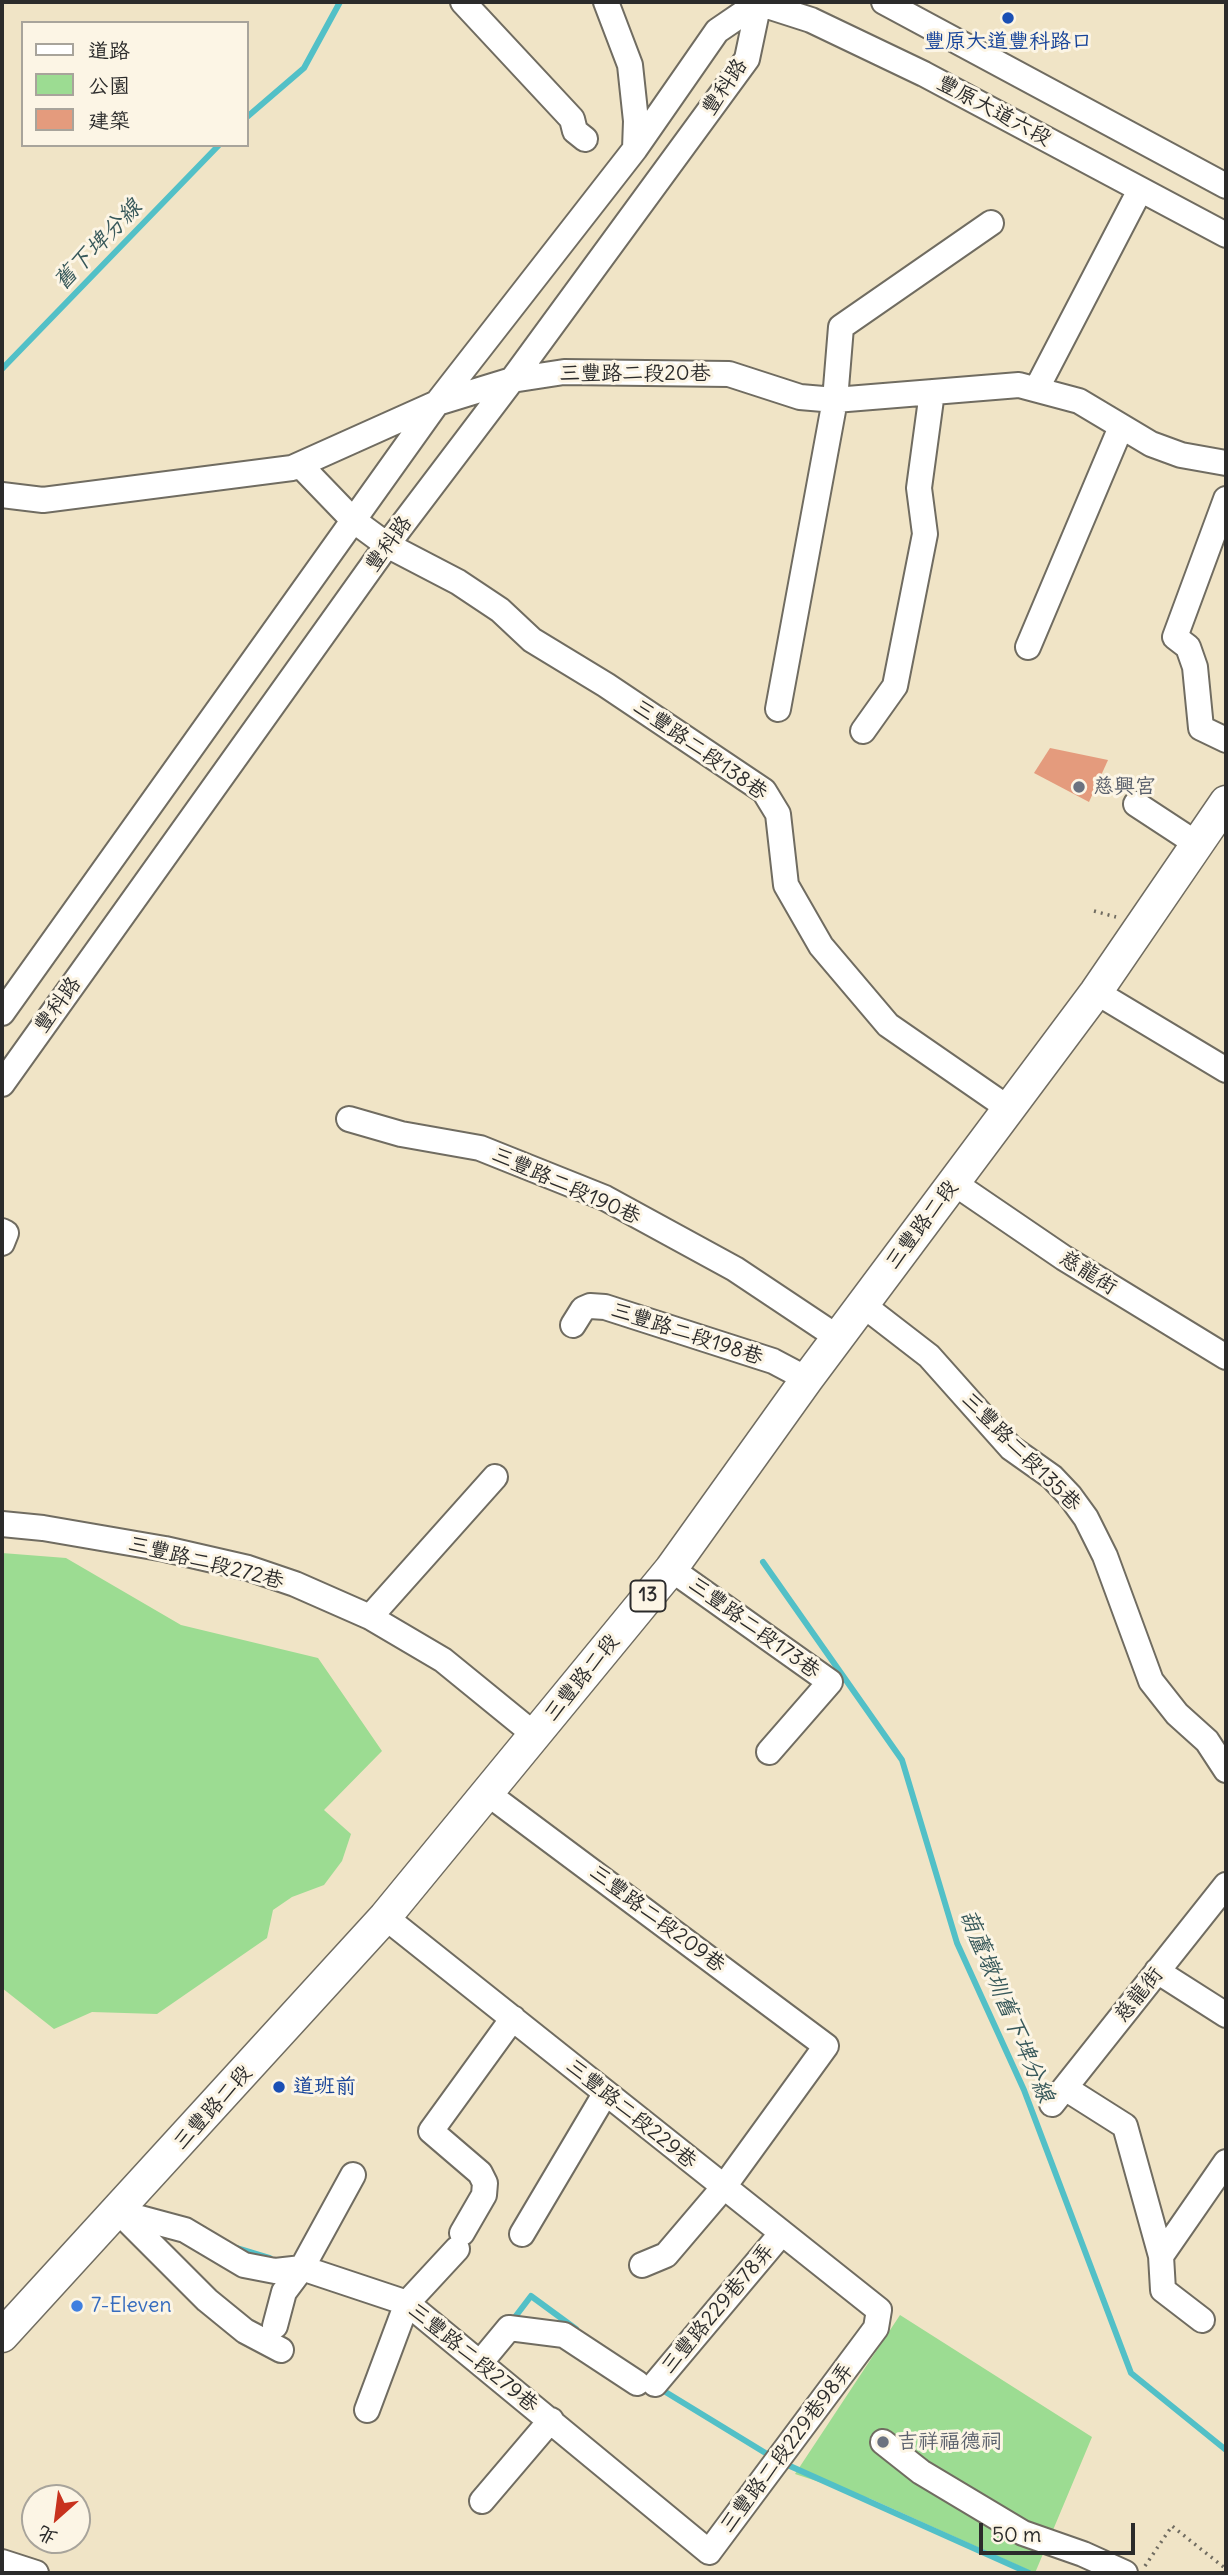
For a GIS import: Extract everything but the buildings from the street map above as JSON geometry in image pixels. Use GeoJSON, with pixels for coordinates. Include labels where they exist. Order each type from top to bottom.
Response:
{"type":"FeatureCollection","features":[{"type":"Feature","properties":{"kind":"main road","name":"三豐路二段"},"geometry":{"type":"LineString","coordinates":[[2,2336],[386,1917],[671,1569],[837,1337],[1096,992],[1226,802]]}},
{"type":"Feature","properties":{"kind":"street"},"geometry":{"type":"LineString","coordinates":[[463,2],[572,120],[575,131],[585,139]]}},
{"type":"Feature","properties":{"kind":"street"},"geometry":{"type":"LineString","coordinates":[[606,2],[629,65],[636,121],[635,149]]}},
{"type":"Feature","properties":{"kind":"street","name":"豐科路"},"geometry":{"type":"LineString","coordinates":[[2,1013],[437,403],[635,149],[717,32],[757,2]]}},
{"type":"Feature","properties":{"kind":"street","name":"豐科路"},"geometry":{"type":"LineString","coordinates":[[2,1084],[387,545],[512,380],[747,59],[757,2]]}},
{"type":"Feature","properties":{"kind":"street","name":"豐原大道六段"},"geometry":{"type":"LineString","coordinates":[[757,2],[811,20],[924,74],[1226,235]]}},
{"type":"Feature","properties":{"kind":"street","name":"豐原大道六段"},"geometry":{"type":"LineString","coordinates":[[884,2],[1226,186]]}},
{"type":"Feature","properties":{"kind":"street"},"geometry":{"type":"LineString","coordinates":[[1037,388],[1140,190]]}},
{"type":"Feature","properties":{"kind":"street"},"geometry":{"type":"LineString","coordinates":[[778,709],[835,400],[841,327],[991,223]]}},
{"type":"Feature","properties":{"kind":"street","name":"三豐路二段20巷"},"geometry":{"type":"LineString","coordinates":[[2,495],[43,500],[235,477],[300,465],[437,403],[512,380],[564,372],[729,374],[800,397],[835,400],[1019,385],[1079,401],[1121,427],[1181,455],[1226,463]]}},
{"type":"Feature","properties":{"kind":"street"},"geometry":{"type":"LineString","coordinates":[[863,731],[895,686],[925,534],[919,488],[932,392]]}},
{"type":"Feature","properties":{"kind":"street"},"geometry":{"type":"LineString","coordinates":[[1028,647],[1121,427]]}},
{"type":"Feature","properties":{"kind":"street","name":"三豐路二段138巷"},"geometry":{"type":"LineString","coordinates":[[300,465],[353,520],[387,545],[457,582],[500,610],[532,640],[606,685],[764,791],[778,814],[786,885],[803,919],[821,946],[888,1025],[1008,1108]]}},
{"type":"Feature","properties":{"kind":"street"},"geometry":{"type":"LineString","coordinates":[[1226,499],[1175,637],[1188,647],[1195,667],[1201,728],[1226,740]]}},
{"type":"Feature","properties":{"kind":"street"},"geometry":{"type":"LineString","coordinates":[[1136,804],[1197,844]]}},
{"type":"Feature","properties":{"kind":"street"},"geometry":{"type":"LineString","coordinates":[[1096,992],[1226,1070]]}},
{"type":"Feature","properties":{"kind":"street","name":"三豐路二段190巷"},"geometry":{"type":"LineString","coordinates":[[349,1119],[401,1134],[480,1148],[605,1198],[735,1269],[837,1337]]}},
{"type":"Feature","properties":{"kind":"street","name":"慈龍街"},"geometry":{"type":"LineString","coordinates":[[954,1183],[1064,1258],[1226,1357]]}},
{"type":"Feature","properties":{"kind":"street"},"geometry":{"type":"LineString","coordinates":[[2,1231],[6,1233],[2,1243]]}},
{"type":"Feature","properties":{"kind":"street","name":"三豐路二段135巷"},"geometry":{"type":"LineString","coordinates":[[863,1304],[929,1356],[1011,1448],[1052,1478],[1070,1496],[1086,1518],[1105,1556],[1151,1681],[1177,1714],[1207,1741],[1226,1770]]}},
{"type":"Feature","properties":{"kind":"street","name":"三豐路二段198巷"},"geometry":{"type":"LineString","coordinates":[[573,1325],[583,1310],[590,1306],[605,1307],[773,1361],[807,1379]]}},
{"type":"Feature","properties":{"kind":"street"},"geometry":{"type":"LineString","coordinates":[[370,1617],[495,1478]]}},
{"type":"Feature","properties":{"kind":"street","name":"三豐路二段272巷"},"geometry":{"type":"LineString","coordinates":[[2,1524],[151,1547],[248,1568],[295,1584],[370,1617],[443,1660],[535,1735]]}},
{"type":"Feature","properties":{"kind":"street","name":"三豐路二段173巷"},"geometry":{"type":"LineString","coordinates":[[671,1569],[830,1682],[769,1752]]}},
{"type":"Feature","properties":{"kind":"street","name":"三豐路二段209巷"},"geometry":{"type":"LineString","coordinates":[[487,1793],[827,2046],[723,2188]]}},
{"type":"Feature","properties":{"kind":"street","name":"慈龍街"},"geometry":{"type":"LineString","coordinates":[[1161,2256],[1125,2126],[1058,2096],[1226,1885]]}},
{"type":"Feature","properties":{"kind":"street","name":"三豐路二段229巷"},"geometry":{"type":"LineString","coordinates":[[386,1917],[878,2310]]}},
{"type":"Feature","properties":{"kind":"street"},"geometry":{"type":"LineString","coordinates":[[1157,1972],[1226,2015]]}},
{"type":"Feature","properties":{"kind":"street"},"geometry":{"type":"LineString","coordinates":[[367,2410],[407,2303],[460,2241],[484,2195],[485,2183],[481,2173],[431,2131],[513,2018]]}},
{"type":"Feature","properties":{"kind":"street"},"geometry":{"type":"LineString","coordinates":[[522,2234],[605,2094]]}},
{"type":"Feature","properties":{"kind":"street"},"geometry":{"type":"LineString","coordinates":[[1202,2320],[1163,2290],[1161,2256],[1226,2162]]}},
{"type":"Feature","properties":{"kind":"street"},"geometry":{"type":"LineString","coordinates":[[275,2326],[284,2292],[302,2268],[353,2175]]}},
{"type":"Feature","properties":{"kind":"street"},"geometry":{"type":"LineString","coordinates":[[642,2265],[666,2255],[723,2188]]}},
{"type":"Feature","properties":{"kind":"street"},"geometry":{"type":"LineString","coordinates":[[118,2212],[207,2300],[245,2331],[281,2350]]}},
{"type":"Feature","properties":{"kind":"street","name":"三豐路二段279巷"},"geometry":{"type":"LineString","coordinates":[[118,2212],[185,2230],[244,2264],[275,2271],[302,2268],[407,2303],[551,2420]]}},
{"type":"Feature","properties":{"kind":"street","name":"三豐路229巷78弄"},"geometry":{"type":"LineString","coordinates":[[480,2362],[509,2328],[564,2335],[646,2383],[781,2234]]}},
{"type":"Feature","properties":{"kind":"street","name":"三豐路二段229巷98弄"},"geometry":{"type":"LineString","coordinates":[[551,2420],[709,2552],[877,2328],[878,2310]]}},
{"type":"Feature","properties":{"kind":"street"},"geometry":{"type":"LineString","coordinates":[[482,2501],[551,2420]]}},
{"type":"Feature","properties":{"kind":"street"},"geometry":{"type":"LineString","coordinates":[[883,2442],[921,2472],[1023,2533],[1083,2554],[1125,2573]]}},
{"type":"Feature","properties":{"kind":"street"},"geometry":{"type":"LineString","coordinates":[[2,2562],[36,2573]]}},
{"type":"Feature","properties":{"kind":"path"},"geometry":{"type":"LineString","coordinates":[[1140,2573],[1172,2526],[1226,2569]]}},
{"type":"Feature","properties":{"kind":"green space"},"geometry":{"type":"Polygon","coordinates":[[[2,1553],[66,1558],[181,1625],[318,1658],[382,1751],[324,1810],[351,1834],[342,1861],[324,1885],[292,1897],[273,1910],[267,1938],[157,2014],[92,2012],[54,2029],[2,1988],[2,1553]]]}},
{"type":"Feature","properties":{"kind":"green space"},"geometry":{"type":"Polygon","coordinates":[[[900,2315],[1092,2437],[1035,2573],[871,2499],[795,2474],[900,2315]]]}},
{"type":"Feature","properties":{"kind":"waterway","name":"舊下埤分線"},"geometry":{"type":"LineString","coordinates":[[248,116],[304,68],[340,2]]}},
{"type":"Feature","properties":{"kind":"waterway","name":"舊下埤分線"},"geometry":{"type":"LineString","coordinates":[[2,369],[217,147]]}},
{"type":"Feature","properties":{"kind":"waterway","name":"葫蘆墩圳舊下埤分線"},"geometry":{"type":"LineString","coordinates":[[763,1562],[902,1760],[957,1943],[1024,2090],[1131,2373],[1226,2450]]}},
{"type":"Feature","properties":{"kind":"waterway"},"geometry":{"type":"LineString","coordinates":[[237,2248],[270,2258]]}},
{"type":"Feature","properties":{"kind":"waterway"},"geometry":{"type":"LineString","coordinates":[[512,2321],[531,2296],[576,2329]]}},
{"type":"Feature","properties":{"kind":"waterway"},"geometry":{"type":"LineString","coordinates":[[659,2388],[772,2457]]}},
{"type":"Feature","properties":{"kind":"waterway"},"geometry":{"type":"LineString","coordinates":[[781,2462],[1029,2573]]}},
{"type":"Feature","properties":{"kind":"place","name":"豐原大道豐科路口"},"geometry":{"type":"Point","coordinates":[1008,18]}},
{"type":"Feature","properties":{"kind":"place","name":"慈興宮"},"geometry":{"type":"Point","coordinates":[1079,787]}},
{"type":"Feature","properties":{"kind":"place","name":"道班前"},"geometry":{"type":"Point","coordinates":[279,2087]}},
{"type":"Feature","properties":{"kind":"place","name":"7-Eleven"},"geometry":{"type":"Point","coordinates":[77,2306]}},
{"type":"Feature","properties":{"kind":"place","name":"吉祥福德祠"},"geometry":{"type":"Point","coordinates":[883,2442]}}]}
